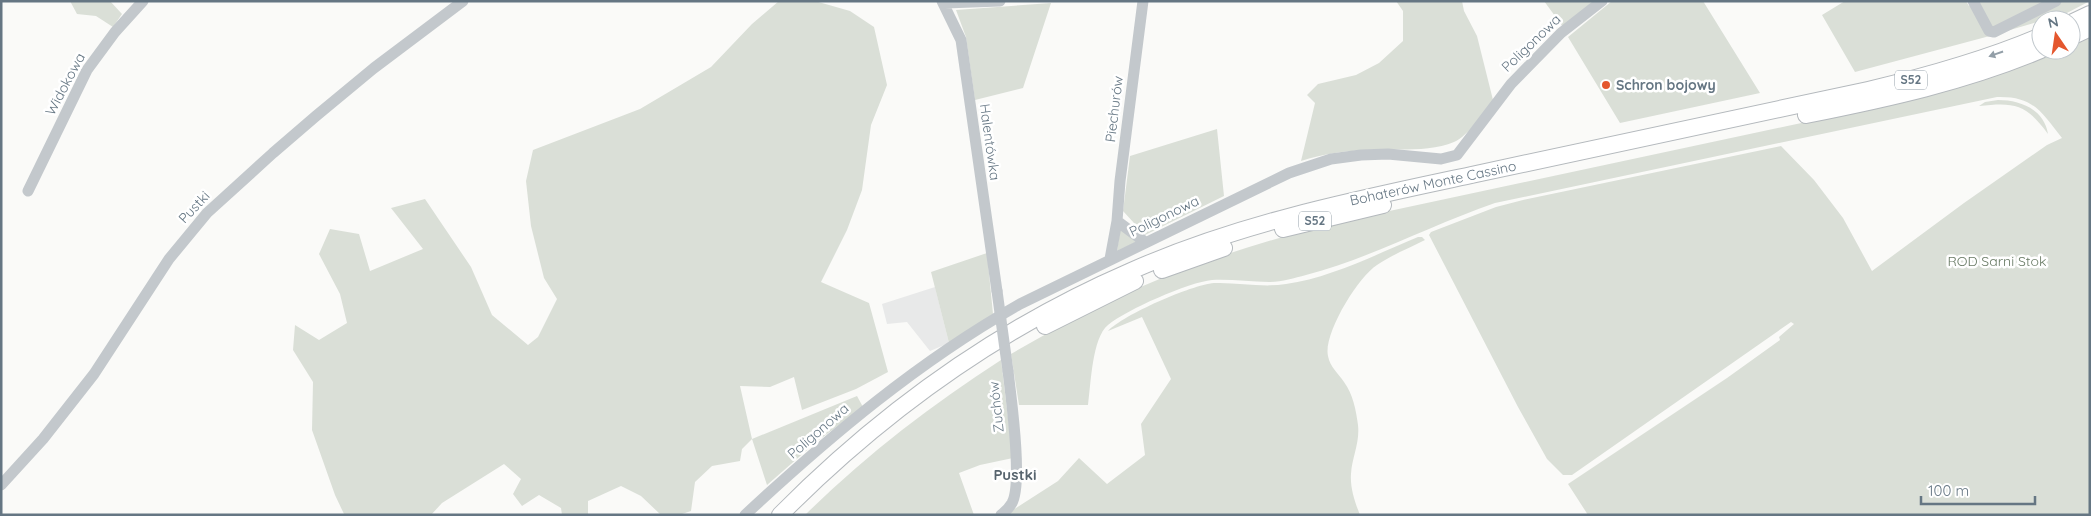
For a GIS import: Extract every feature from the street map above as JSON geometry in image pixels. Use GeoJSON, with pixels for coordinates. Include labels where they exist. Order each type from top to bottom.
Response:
{"type":"FeatureCollection","features":[{"type":"Feature","properties":{"kind":"highway","name":"Bohaterów Monte Cassino"},"geometry":{"type":"LineString","coordinates":[[780,515],[809,485],[868,433],[930,385],[967,360],[1013,331],[1078,295],[1132,270],[1188,248],[1278,219],[1338,204],[1919,78],[1974,61],[2031,40]]}},
{"type":"Feature","properties":{"kind":"highway","name":"Bohaterów Monte Cassino"},"geometry":{"type":"LineString","coordinates":[[795,515],[874,442],[935,394],[979,365],[1081,307],[1137,280],[1192,259],[1280,230],[1349,213],[1922,90],[1978,74],[2031,54]]}},
{"type":"Feature","properties":{"kind":"street","name":"Widokowa"},"geometry":{"type":"LineString","coordinates":[[28,191],[87,70],[115,32],[143,1]]}},
{"type":"Feature","properties":{"kind":"street","name":"Pustki"},"geometry":{"type":"LineString","coordinates":[[1,485],[43,439],[94,374],[169,259],[206,213],[272,153],[374,68],[464,1]]}},
{"type":"Feature","properties":{"kind":"street"},"geometry":{"type":"LineString","coordinates":[[944,2],[1000,1]]}},
{"type":"Feature","properties":{"kind":"street","name":"Piechurów"},"geometry":{"type":"LineString","coordinates":[[1110,259],[1117,221],[1120,182],[1143,1]]}},
{"type":"Feature","properties":{"kind":"street","name":"Poligonowa"},"geometry":{"type":"LineString","coordinates":[[745,515],[882,396],[978,328],[1020,304],[1289,172],[1309,165],[1331,159],[1361,155],[1388,154],[1441,159],[1457,155],[1510,84],[1561,33],[1602,1]]}},
{"type":"Feature","properties":{"kind":"street"},"geometry":{"type":"LineString","coordinates":[[1972,1],[1989,30],[1994,32],[2056,1]]}},
{"type":"Feature","properties":{"kind":"street","name":"Halentówka"},"geometry":{"type":"LineString","coordinates":[[944,2],[961,40],[997,291]]}},
{"type":"Feature","properties":{"kind":"street"},"geometry":{"type":"LineString","coordinates":[[1117,221],[1146,242]]}},
{"type":"Feature","properties":{"kind":"street","name":"Zuchów"},"geometry":{"type":"LineString","coordinates":[[997,291],[1015,428],[1016,472],[1012,503],[1001,515]]}},
{"type":"Feature","properties":{"kind":"shaded area"},"geometry":{"type":"Polygon","coordinates":[[[935,287],[949,343],[930,351],[907,322],[887,324],[882,304],[935,287]]]}},
{"type":"Feature","properties":{"kind":"green space"},"geometry":{"type":"Polygon","coordinates":[[[70,1],[110,1],[122,14],[113,27],[96,16],[77,14],[70,1]]]}},
{"type":"Feature","properties":{"kind":"green space"},"geometry":{"type":"Polygon","coordinates":[[[779,1],[815,1],[850,11],[874,27],[887,85],[871,125],[862,190],[847,230],[821,282],[869,303],[888,372],[856,389],[802,410],[794,377],[770,387],[740,386],[752,439],[742,449],[740,461],[712,466],[695,482],[691,511],[679,515],[661,515],[641,496],[621,486],[588,501],[588,515],[562,515],[561,508],[539,495],[522,506],[513,494],[521,479],[504,464],[442,503],[431,515],[344,514],[335,495],[312,430],[313,382],[293,350],[295,325],[319,340],[347,323],[340,294],[319,254],[330,229],[359,234],[370,271],[423,249],[391,208],[425,199],[471,267],[492,315],[528,345],[538,337],[557,299],[544,278],[531,226],[526,181],[533,150],[640,109],[711,67],[752,24],[779,1]]]}},
{"type":"Feature","properties":{"kind":"green space"},"geometry":{"type":"Polygon","coordinates":[[[1396,1],[1462,1],[1464,11],[1477,36],[1493,100],[1465,135],[1454,142],[1434,148],[1349,151],[1301,161],[1315,103],[1307,95],[1318,84],[1356,75],[1379,63],[1403,41],[1403,11],[1396,1]]]}},
{"type":"Feature","properties":{"kind":"green space"},"geometry":{"type":"Polygon","coordinates":[[[1544,1],[1594,1],[1563,27],[1544,1]]]}},
{"type":"Feature","properties":{"kind":"green space"},"geometry":{"type":"Polygon","coordinates":[[[1612,1],[1703,1],[1760,93],[1620,123],[1568,37],[1612,1]]]}},
{"type":"Feature","properties":{"kind":"green space"},"geometry":{"type":"Polygon","coordinates":[[[1845,1],[1966,1],[1969,6],[1977,1],[2090,1],[2073,10],[2031,10],[2031,24],[1855,72],[1822,15],[1845,1]]]}},
{"type":"Feature","properties":{"kind":"green space"},"geometry":{"type":"Polygon","coordinates":[[[1051,3],[1023,88],[975,100],[966,37],[956,10],[1051,3]]]}},
{"type":"Feature","properties":{"kind":"green space","name":"ROD Sarni Stok"},"geometry":{"type":"Polygon","coordinates":[[[2090,36],[2090,515],[1588,515],[1568,484],[1727,378],[1780,340],[1779,337],[1794,324],[1791,322],[1572,475],[1563,475],[1547,459],[1429,235],[1431,232],[1496,207],[1523,200],[1781,146],[1814,180],[1843,218],[1872,271],[1964,203],[2047,145],[2062,138],[2036,107],[2020,99],[2010,97],[1997,97],[1495,203],[1354,260],[1288,280],[1269,282],[1212,280],[1189,286],[1158,298],[1108,325],[1103,331],[1095,350],[1088,405],[1019,405],[1011,354],[1076,318],[1126,294],[1168,275],[1220,257],[1272,240],[1352,219],[1923,97],[1970,84],[2034,60],[2081,60],[2081,40],[2090,36]]]}},
{"type":"Feature","properties":{"kind":"green space"},"geometry":{"type":"Polygon","coordinates":[[[1998,100],[2022,104],[2036,112],[2046,125],[2048,134],[2033,116],[2019,107],[2002,104],[1979,106],[1985,102],[1998,100]]]}},
{"type":"Feature","properties":{"kind":"green space"},"geometry":{"type":"Polygon","coordinates":[[[1217,129],[1224,196],[1145,235],[1123,211],[1130,156],[1217,129]]]}},
{"type":"Feature","properties":{"kind":"green space"},"geometry":{"type":"Polygon","coordinates":[[[1122,230],[1136,242],[1117,251],[1120,231],[1122,230]]]}},
{"type":"Feature","properties":{"kind":"green space"},"geometry":{"type":"Polygon","coordinates":[[[1418,237],[1422,237],[1425,240],[1369,271],[1352,293],[1336,321],[1328,346],[1330,363],[1344,382],[1354,402],[1358,438],[1351,484],[1360,515],[1005,515],[1058,481],[1079,458],[1107,484],[1145,455],[1141,424],[1171,379],[1142,317],[1108,331],[1116,324],[1142,309],[1203,285],[1223,283],[1277,285],[1303,281],[1353,265],[1418,237]]]}},
{"type":"Feature","properties":{"kind":"green space"},"geometry":{"type":"Polygon","coordinates":[[[987,253],[993,314],[949,343],[931,272],[987,253]]]}},
{"type":"Feature","properties":{"kind":"green space"},"geometry":{"type":"Polygon","coordinates":[[[1001,360],[1013,458],[980,465],[959,473],[974,515],[805,515],[851,472],[899,432],[1001,360]]]}},
{"type":"Feature","properties":{"kind":"green space"},"geometry":{"type":"Polygon","coordinates":[[[857,396],[863,407],[815,443],[767,485],[752,439],[857,396]]]}},
{"type":"Feature","properties":{"kind":"place","name":"Schron bojowy"},"geometry":{"type":"Point","coordinates":[1606,85]}},
{"type":"Feature","properties":{"kind":"district","name":"Pustki"},"geometry":{"type":"Point","coordinates":[1015,475]}}]}
